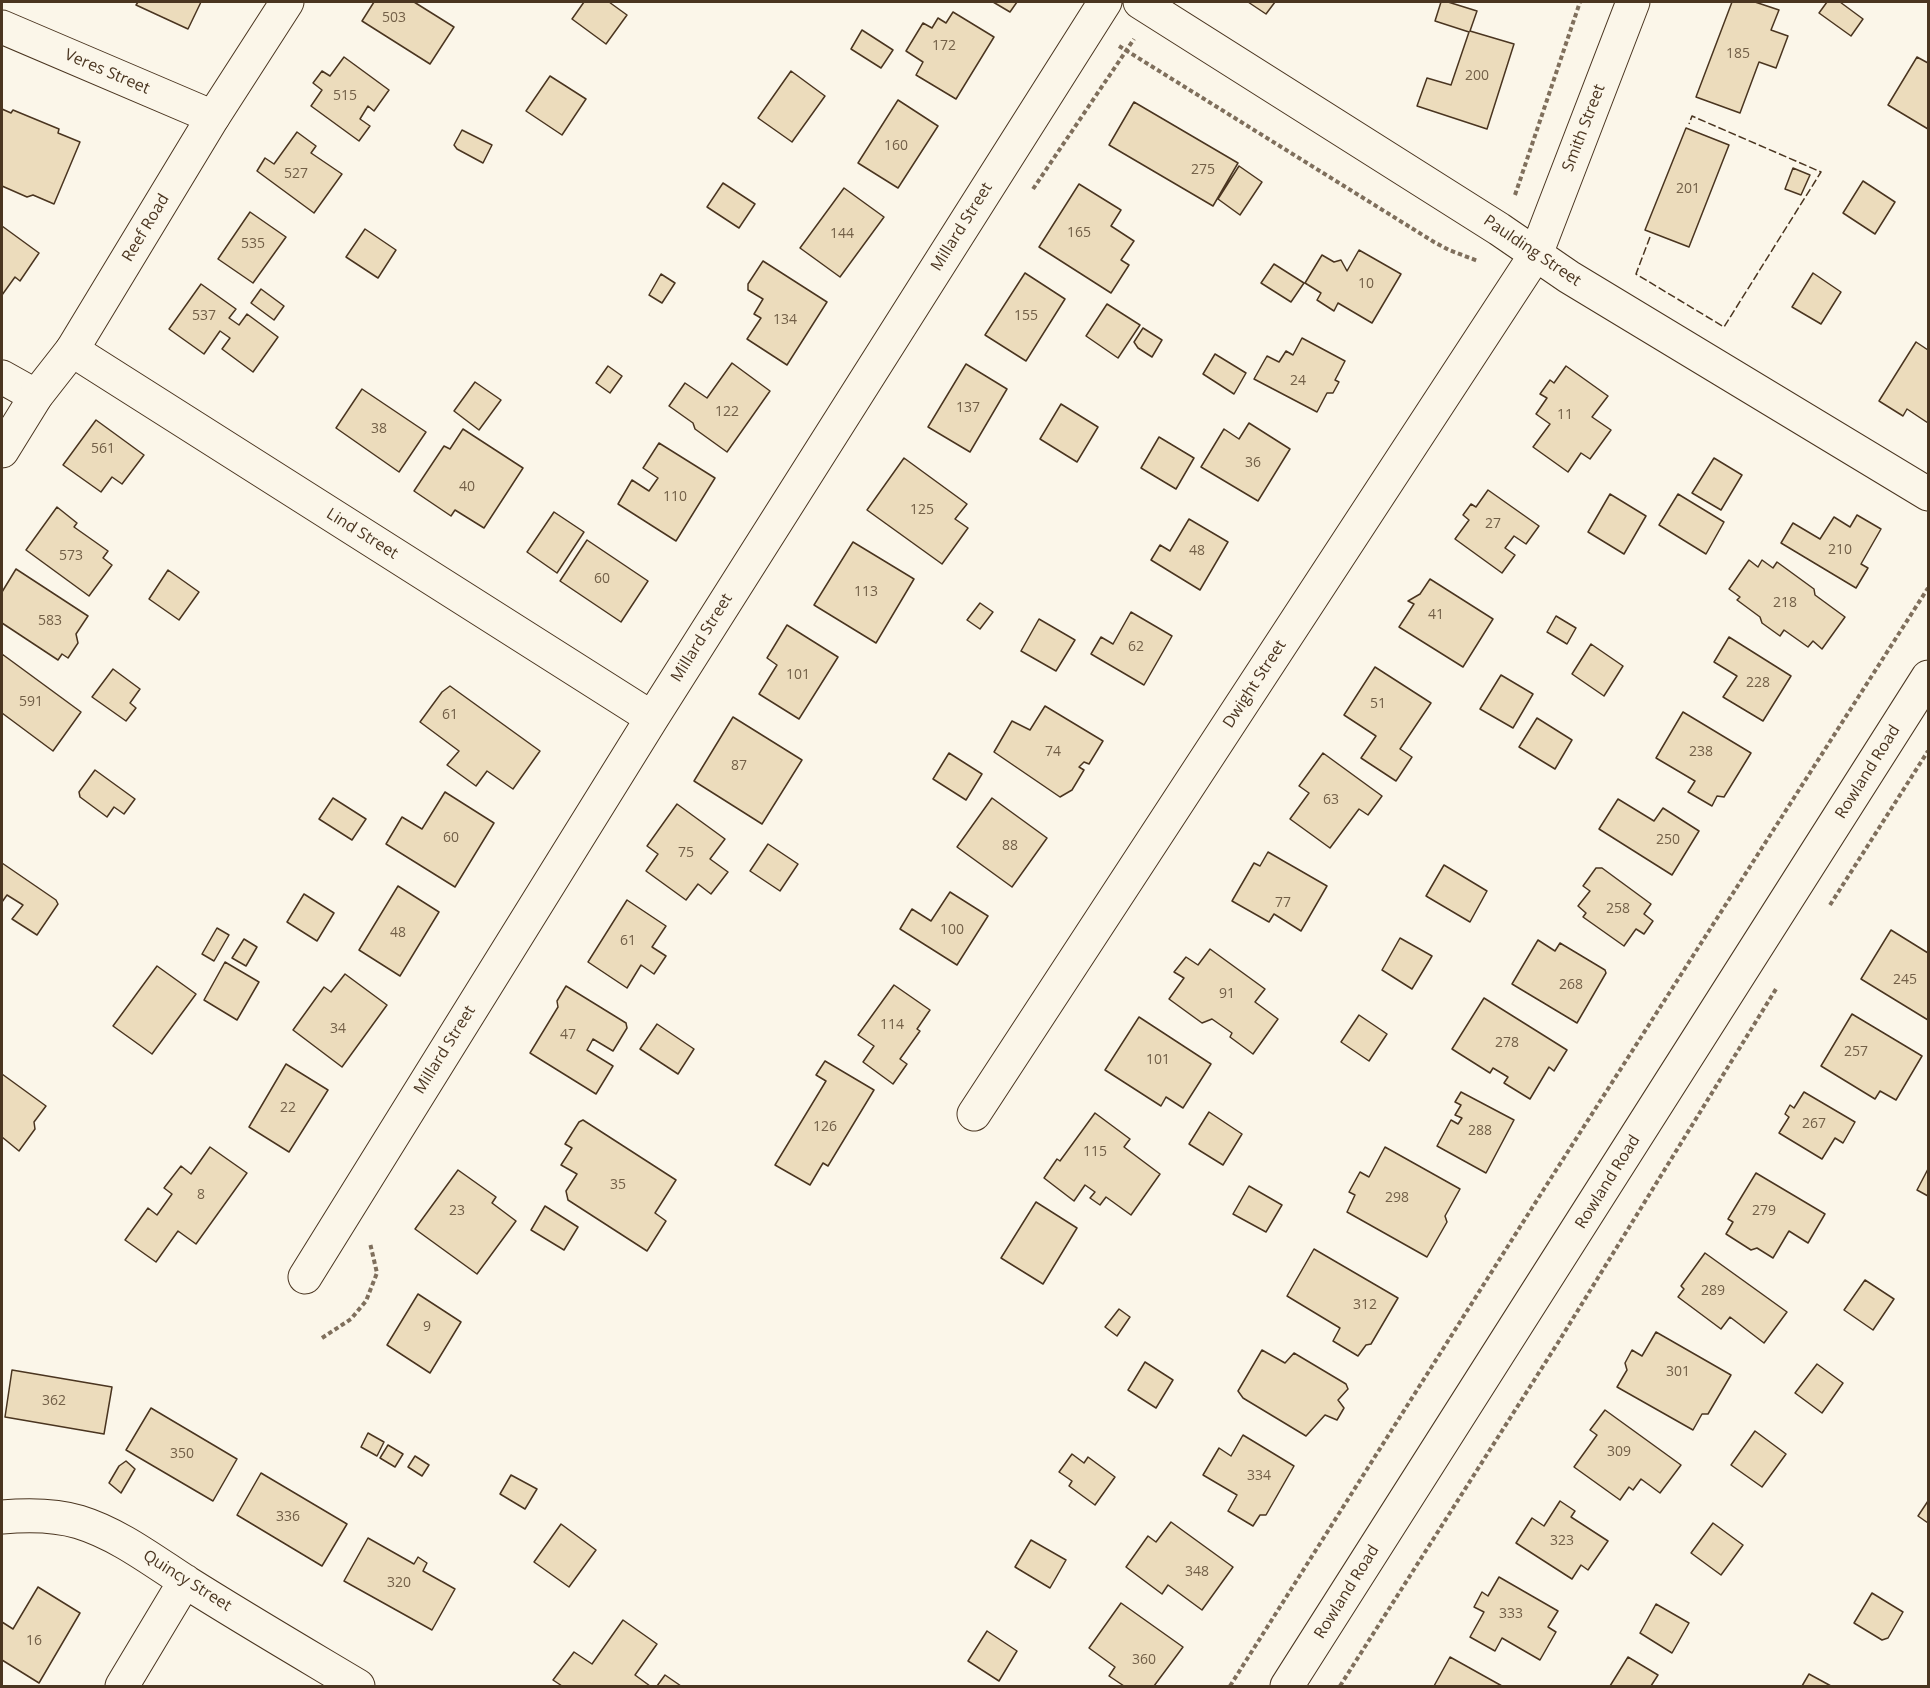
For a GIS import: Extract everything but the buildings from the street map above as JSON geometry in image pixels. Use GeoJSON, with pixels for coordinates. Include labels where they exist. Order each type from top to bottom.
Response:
{"type":"FeatureCollection","features":[{"type":"Feature","properties":{"kind":"street","name":"Reef Road"},"geometry":{"type":"LineString","coordinates":[[2,452],[36,396],[72,351],[213,117],[287,2]]}},
{"type":"Feature","properties":{"kind":"street","name":"Millard Street"},"geometry":{"type":"LineString","coordinates":[[305,1276],[652,718],[1105,2]]}},
{"type":"Feature","properties":{"kind":"street","name":"Paulding Street"},"geometry":{"type":"LineString","coordinates":[[1140,2],[1569,277],[1929,494]]}},
{"type":"Feature","properties":{"kind":"street","name":"Smith Street"},"geometry":{"type":"LineString","coordinates":[[1536,254],[1633,2]]}},
{"type":"Feature","properties":{"kind":"street","name":"Veres Street"},"geometry":{"type":"LineString","coordinates":[[2,27],[213,117]]}},
{"type":"Feature","properties":{"kind":"street","name":"Dwight Street"},"geometry":{"type":"LineString","coordinates":[[975,1114],[1536,254]]}},
{"type":"Feature","properties":{"kind":"street","name":"Lind Street"},"geometry":{"type":"LineString","coordinates":[[72,351],[652,718]]}},
{"type":"Feature","properties":{"kind":"street"},"geometry":{"type":"LineString","coordinates":[[2,376],[36,396]]}},
{"type":"Feature","properties":{"kind":"street","name":"Rowland Road"},"geometry":{"type":"LineString","coordinates":[[1287,1686],[1929,677]]}},
{"type":"Feature","properties":{"kind":"street","name":"Quincy Street"},"geometry":{"type":"LineString","coordinates":[[2,1517],[77,1521],[106,1533],[358,1686]]}},
{"type":"Feature","properties":{"kind":"street"},"geometry":{"type":"LineString","coordinates":[[123,1686],[185,1581]]}},
{"type":"Feature","properties":{"kind":"path"},"geometry":{"type":"LineString","coordinates":[[1512,201],[1580,2]]}},
{"type":"Feature","properties":{"kind":"path"},"geometry":{"type":"LineString","coordinates":[[1127,50],[1434,242],[1481,262]]}},
{"type":"Feature","properties":{"kind":"path"},"geometry":{"type":"LineString","coordinates":[[1230,1686],[1544,1189],[1929,588]]}},
{"type":"Feature","properties":{"kind":"path"},"geometry":{"type":"LineString","coordinates":[[1829,906],[1929,751]]}},
{"type":"Feature","properties":{"kind":"path"},"geometry":{"type":"LineString","coordinates":[[1340,1686],[1552,1351],[1779,984]]}},
{"type":"Feature","properties":{"kind":"path"},"geometry":{"type":"LineString","coordinates":[[322,1338],[351,1319],[366,1301],[377,1273],[370,1241],[362,1224],[346,1211]]}},
{"type":"Feature","properties":{"kind":"fence"},"geometry":{"type":"LineString","coordinates":[[1650,237],[1636,274],[1724,327],[1821,172],[1692,116],[1689,124]]}}]}
